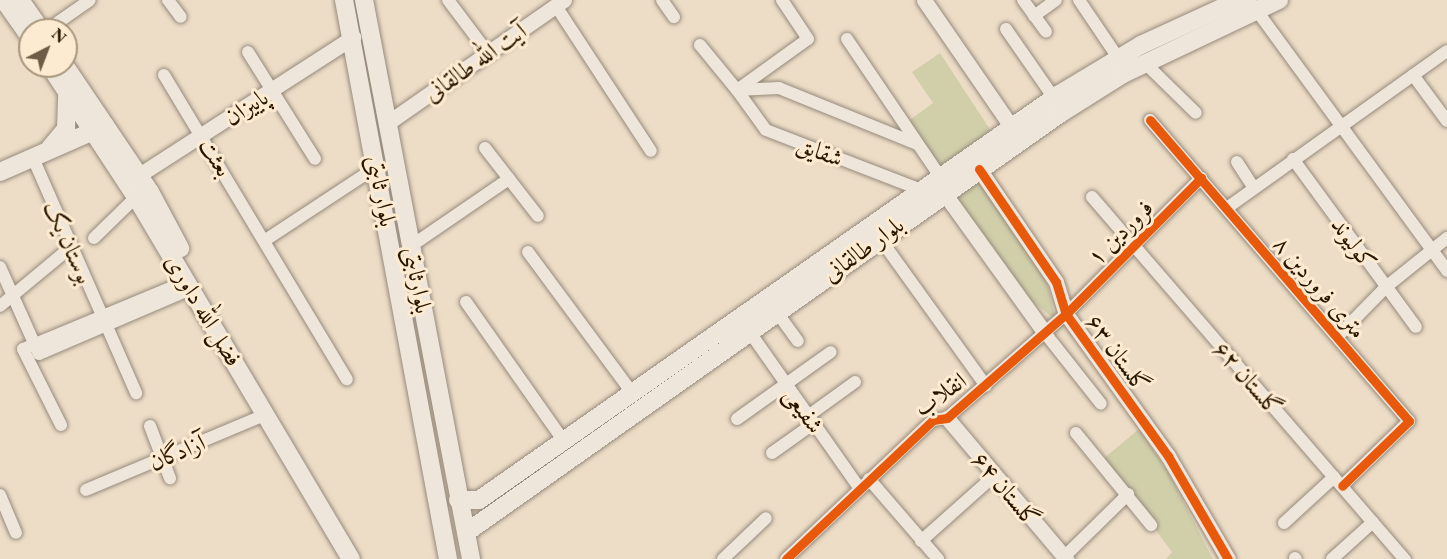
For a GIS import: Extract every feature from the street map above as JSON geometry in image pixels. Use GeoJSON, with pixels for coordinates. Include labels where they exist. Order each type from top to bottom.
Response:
{"type":"FeatureCollection","features":[{"type":"Feature","properties":{"kind":"main road"},"geometry":{"type":"LineString","coordinates":[[4,0],[18,20]]}},
{"type":"Feature","properties":{"kind":"main road"},"geometry":{"type":"LineString","coordinates":[[20,0],[33,18]]}},
{"type":"Feature","properties":{"kind":"main road","name":"بلوار ثابتی"},"geometry":{"type":"LineString","coordinates":[[344,0],[394,256],[448,559]]}},
{"type":"Feature","properties":{"kind":"main road","name":"بلوارثابتی"},"geometry":{"type":"LineString","coordinates":[[364,0],[471,559]]}},
{"type":"Feature","properties":{"kind":"main road","name":"بلوار طالقانی"},"geometry":{"type":"LineString","coordinates":[[484,507],[749,331],[879,237],[1011,126],[1119,59],[1239,0]]}},
{"type":"Feature","properties":{"kind":"main road","name":"بلوار طالقانی"},"geometry":{"type":"LineString","coordinates":[[467,532],[484,507],[563,440],[919,189],[941,184],[979,169],[1145,63],[1253,5],[1279,0]]}},
{"type":"Feature","properties":{"kind":"main road","name":"فضل الله داوری"},"geometry":{"type":"LineString","coordinates":[[58,78],[139,175],[333,515],[365,559]]}},
{"type":"Feature","properties":{"kind":"main road","name":"فضل الله داوری"},"geometry":{"type":"LineString","coordinates":[[72,78],[101,128],[136,197],[267,414],[351,559]]}},
{"type":"Feature","properties":{"kind":"main road"},"geometry":{"type":"LineString","coordinates":[[39,155],[66,129],[67,90]]}},
{"type":"Feature","properties":{"kind":"main road"},"geometry":{"type":"LineString","coordinates":[[0,172],[101,128]]}},
{"type":"Feature","properties":{"kind":"main road"},"geometry":{"type":"LineString","coordinates":[[394,256],[413,254]]}},
{"type":"Feature","properties":{"kind":"main road"},"geometry":{"type":"LineString","coordinates":[[458,500],[484,507]]}},
{"type":"Feature","properties":{"kind":"street"},"geometry":{"type":"LineString","coordinates":[[64,18],[90,0]]}},
{"type":"Feature","properties":{"kind":"street"},"geometry":{"type":"LineString","coordinates":[[168,0],[181,17]]}},
{"type":"Feature","properties":{"kind":"street"},"geometry":{"type":"LineString","coordinates":[[448,0],[488,53]]}},
{"type":"Feature","properties":{"kind":"street"},"geometry":{"type":"LineString","coordinates":[[662,0],[674,17]]}},
{"type":"Feature","properties":{"kind":"street"},"geometry":{"type":"LineString","coordinates":[[737,90],[808,39],[782,0]]}},
{"type":"Feature","properties":{"kind":"street"},"geometry":{"type":"LineString","coordinates":[[924,0],[1011,126]]}},
{"type":"Feature","properties":{"kind":"street"},"geometry":{"type":"LineString","coordinates":[[1023,0],[1046,32]]}},
{"type":"Feature","properties":{"kind":"street"},"geometry":{"type":"LineString","coordinates":[[1034,16],[1056,0]]}},
{"type":"Feature","properties":{"kind":"street"},"geometry":{"type":"LineString","coordinates":[[1078,0],[1119,59]]}},
{"type":"Feature","properties":{"kind":"street"},"geometry":{"type":"LineString","coordinates":[[560,3],[651,151]]}},
{"type":"Feature","properties":{"kind":"street","name":"آیت الله طالقانی"},"geometry":{"type":"LineString","coordinates":[[386,124],[560,3]]}},
{"type":"Feature","properties":{"kind":"street"},"geometry":{"type":"LineString","coordinates":[[1253,5],[1447,271]]}},
{"type":"Feature","properties":{"kind":"street"},"geometry":{"type":"LineString","coordinates":[[1006,29],[1054,98]]}},
{"type":"Feature","properties":{"kind":"street","name":"پاییزان"},"geometry":{"type":"LineString","coordinates":[[139,175],[353,37]]}},
{"type":"Feature","properties":{"kind":"street"},"geometry":{"type":"LineString","coordinates":[[847,39],[941,184]]}},
{"type":"Feature","properties":{"kind":"street","name":"شقایق"},"geometry":{"type":"LineString","coordinates":[[700,45],[766,130],[919,189]]}},
{"type":"Feature","properties":{"kind":"street"},"geometry":{"type":"LineString","coordinates":[[1227,208],[1447,51]]}},
{"type":"Feature","properties":{"kind":"street"},"geometry":{"type":"LineString","coordinates":[[248,52],[315,159]]}},
{"type":"Feature","properties":{"kind":"street"},"geometry":{"type":"LineString","coordinates":[[1145,63],[1196,113]]}},
{"type":"Feature","properties":{"kind":"street","name":"بعثت"},"geometry":{"type":"LineString","coordinates":[[164,75],[267,239],[324,336],[346,379]]}},
{"type":"Feature","properties":{"kind":"street"},"geometry":{"type":"LineString","coordinates":[[1413,75],[1447,121]]}},
{"type":"Feature","properties":{"kind":"street","name":"شقایق"},"geometry":{"type":"LineString","coordinates":[[737,90],[779,88],[917,144]]}},
{"type":"Feature","properties":{"kind":"street","name":"۸ متری فروردین"},"geometry":{"type":"LineString","coordinates":[[1150,120],[1409,421],[1338,481]]}},
{"type":"Feature","properties":{"kind":"street"},"geometry":{"type":"LineString","coordinates":[[485,148],[538,216]]}},
{"type":"Feature","properties":{"kind":"street","name":"بوستان یک"},"geometry":{"type":"LineString","coordinates":[[39,155],[71,247],[136,393]]}},
{"type":"Feature","properties":{"kind":"street","name":"کولیوند"},"geometry":{"type":"LineString","coordinates":[[1293,159],[1416,327]]}},
{"type":"Feature","properties":{"kind":"street"},"geometry":{"type":"LineString","coordinates":[[1237,162],[1254,188]]}},
{"type":"Feature","properties":{"kind":"street"},"geometry":{"type":"LineString","coordinates":[[267,239],[376,167]]}},
{"type":"Feature","properties":{"kind":"street","name":"گلستان ۶۳"},"geometry":{"type":"LineString","coordinates":[[979,169],[1056,282],[1066,314],[1168,456],[1228,559]]}},
{"type":"Feature","properties":{"kind":"street","name":"فروردین ۱"},"geometry":{"type":"LineString","coordinates":[[1066,314],[1201,178]]}},
{"type":"Feature","properties":{"kind":"street"},"geometry":{"type":"LineString","coordinates":[[413,254],[509,179]]}},
{"type":"Feature","properties":{"kind":"street","name":"گلستان ۶۳"},"geometry":{"type":"LineString","coordinates":[[941,184],[1045,333],[1101,404]]}},
{"type":"Feature","properties":{"kind":"street"},"geometry":{"type":"LineString","coordinates":[[94,238],[136,197]]}},
{"type":"Feature","properties":{"kind":"street","name":"گلستان ۶۲"},"geometry":{"type":"LineString","coordinates":[[1092,197],[1405,559]]}},
{"type":"Feature","properties":{"kind":"street"},"geometry":{"type":"LineString","coordinates":[[879,237],[986,386]]}},
{"type":"Feature","properties":{"kind":"street"},"geometry":{"type":"LineString","coordinates":[[1337,337],[1386,287],[1447,238]]}},
{"type":"Feature","properties":{"kind":"street"},"geometry":{"type":"LineString","coordinates":[[0,306],[71,247]]}},
{"type":"Feature","properties":{"kind":"street"},"geometry":{"type":"LineString","coordinates":[[528,252],[631,391]]}},
{"type":"Feature","properties":{"kind":"street"},"geometry":{"type":"LineString","coordinates":[[0,267],[37,349]]}},
{"type":"Feature","properties":{"kind":"street"},"geometry":{"type":"LineString","coordinates":[[61,425],[23,349],[37,349],[189,285]]}},
{"type":"Feature","properties":{"kind":"street"},"geometry":{"type":"LineString","coordinates":[[466,302],[563,440]]}},
{"type":"Feature","properties":{"kind":"street"},"geometry":{"type":"LineString","coordinates":[[776,311],[798,341]]}},
{"type":"Feature","properties":{"kind":"street","name":"انقلاب"},"geometry":{"type":"LineString","coordinates":[[786,559],[933,420],[947,418],[1066,314]]}},
{"type":"Feature","properties":{"kind":"street","name":"شفیعی"},"geometry":{"type":"LineString","coordinates":[[749,331],[860,489]]}},
{"type":"Feature","properties":{"kind":"street"},"geometry":{"type":"LineString","coordinates":[[737,419],[831,352]]}},
{"type":"Feature","properties":{"kind":"street"},"geometry":{"type":"LineString","coordinates":[[772,453],[855,382]]}},
{"type":"Feature","properties":{"kind":"street","name":"آزادگان"},"geometry":{"type":"LineString","coordinates":[[86,490],[267,414]]}},
{"type":"Feature","properties":{"kind":"street","name":"گلستان ۶۴"},"geometry":{"type":"LineString","coordinates":[[947,418],[1065,558]]}},
{"type":"Feature","properties":{"kind":"street"},"geometry":{"type":"LineString","coordinates":[[150,426],[170,478]]}},
{"type":"Feature","properties":{"kind":"street"},"geometry":{"type":"LineString","coordinates":[[1076,433],[1151,525]]}},
{"type":"Feature","properties":{"kind":"street"},"geometry":{"type":"LineString","coordinates":[[921,541],[995,475]]}},
{"type":"Feature","properties":{"kind":"street"},"geometry":{"type":"LineString","coordinates":[[869,479],[938,559]]}},
{"type":"Feature","properties":{"kind":"street"},"geometry":{"type":"LineString","coordinates":[[1284,523],[1338,481]]}},
{"type":"Feature","properties":{"kind":"street"},"geometry":{"type":"LineString","coordinates":[[1065,558],[1128,494]]}},
{"type":"Feature","properties":{"kind":"street"},"geometry":{"type":"LineString","coordinates":[[0,495],[4,513],[16,532]]}},
{"type":"Feature","properties":{"kind":"street"},"geometry":{"type":"LineString","coordinates":[[723,559],[766,518]]}},
{"type":"Feature","properties":{"kind":"street"},"geometry":{"type":"LineString","coordinates":[[1332,559],[1373,522]]}},
{"type":"Feature","properties":{"kind":"shaded area"},"geometry":{"type":"Polygon","coordinates":[[[940,53],[991,131],[938,168],[907,122],[933,103],[912,72],[940,53]]]}},
{"type":"Feature","properties":{"kind":"shaded area"},"geometry":{"type":"Polygon","coordinates":[[[978,177],[1046,279],[1056,320],[1025,296],[952,194],[978,177]]]}},
{"type":"Feature","properties":{"kind":"shaded area"},"geometry":{"type":"Polygon","coordinates":[[[1139,429],[1169,474],[1213,559],[1166,559],[1172,552],[1103,459],[1139,429]]]}},
{"type":"Feature","properties":{"kind":"cycle path"},"geometry":{"type":"LineString","coordinates":[[1150,120],[1409,421],[1342,486]]}},
{"type":"Feature","properties":{"kind":"cycle path"},"geometry":{"type":"LineString","coordinates":[[979,169],[1056,282],[1066,314],[1168,456],[1228,559]]}},
{"type":"Feature","properties":{"kind":"cycle path"},"geometry":{"type":"LineString","coordinates":[[786,559],[933,420],[947,418],[1066,314],[1201,178]]}}]}
